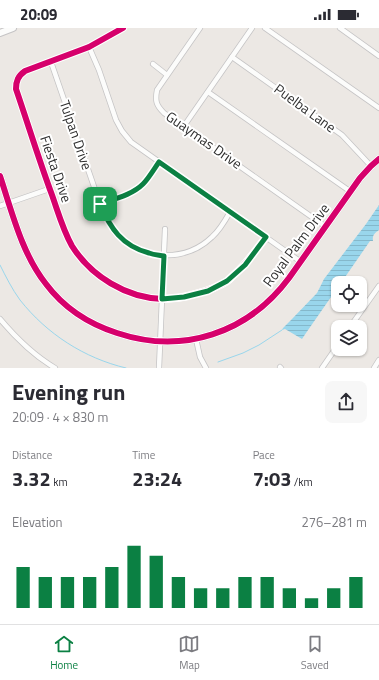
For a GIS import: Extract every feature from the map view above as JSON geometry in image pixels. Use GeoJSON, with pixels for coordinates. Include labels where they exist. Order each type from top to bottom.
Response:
{"type":"FeatureCollection","features":[{"type":"Feature","properties":{"kind":"street"},"geometry":{"type":"LineString","coordinates":[[0,33],[13,28]]}},
{"type":"Feature","properties":{"kind":"street","name":"Fiesta Drive"},"geometry":{"type":"LineString","coordinates":[[123,28],[89,48],[25,71],[16,81],[16,89],[49,189],[69,240],[79,256],[92,270],[121,289],[131,293],[162,299],[176,298],[208,291],[227,281],[245,265],[266,237]]}},
{"type":"Feature","properties":{"kind":"street","name":"Guaymas Drive"},"geometry":{"type":"LineString","coordinates":[[200,28],[157,90],[155,99],[158,107],[164,113],[326,227]]}},
{"type":"Feature","properties":{"kind":"street"},"geometry":{"type":"LineString","coordinates":[[184,126],[252,28]]}},
{"type":"Feature","properties":{"kind":"street"},"geometry":{"type":"LineString","coordinates":[[265,28],[379,108]]}},
{"type":"Feature","properties":{"kind":"street"},"geometry":{"type":"LineString","coordinates":[[340,28],[379,56]]}},
{"type":"Feature","properties":{"kind":"street"},"geometry":{"type":"LineString","coordinates":[[89,48],[99,70],[116,120],[122,131],[131,142],[301,262]]}},
{"type":"Feature","properties":{"kind":"street","name":"Puelba Lane"},"geometry":{"type":"LineString","coordinates":[[232,57],[326,122],[342,135],[371,166]]}},
{"type":"Feature","properties":{"kind":"street","name":"Tulpan Drive"},"geometry":{"type":"LineString","coordinates":[[52,62],[106,219],[114,231],[126,242],[136,249],[149,254],[172,256],[187,252],[204,244],[213,236],[224,223],[230,212]]}},
{"type":"Feature","properties":{"kind":"street"},"geometry":{"type":"LineString","coordinates":[[153,64],[167,75]]}},
{"type":"Feature","properties":{"kind":"street"},"geometry":{"type":"LineString","coordinates":[[208,92],[350,192]]}},
{"type":"Feature","properties":{"kind":"street","name":"Royal Palm Drive"},"geometry":{"type":"LineString","coordinates":[[0,176],[24,247],[36,271],[56,296],[86,320],[104,329],[132,338],[160,342],[196,339],[218,332],[234,326],[251,316],[265,305],[281,289],[360,178],[379,159]]}},
{"type":"Feature","properties":{"kind":"street"},"geometry":{"type":"LineString","coordinates":[[100,204],[138,188],[146,181],[159,162]]}},
{"type":"Feature","properties":{"kind":"street"},"geometry":{"type":"LineString","coordinates":[[0,206],[49,189]]}},
{"type":"Feature","properties":{"kind":"street"},"geometry":{"type":"LineString","coordinates":[[159,368],[165,229]]}},
{"type":"Feature","properties":{"kind":"street"},"geometry":{"type":"LineString","coordinates":[[355,320],[379,286]]}},
{"type":"Feature","properties":{"kind":"street"},"geometry":{"type":"LineString","coordinates":[[0,320],[27,348],[55,368]]}},
{"type":"Feature","properties":{"kind":"street"},"geometry":{"type":"LineString","coordinates":[[196,339],[200,357],[206,368]]}},
{"type":"Feature","properties":{"kind":"street"},"geometry":{"type":"LineString","coordinates":[[322,368],[331,355]]}},
{"type":"Feature","properties":{"kind":"street"},"geometry":{"type":"LineString","coordinates":[[374,368],[379,360]]}},
{"type":"Feature","properties":{"kind":"water"},"geometry":{"type":"Polygon","coordinates":[[[379,205],[379,230],[373,236],[373,241],[370,241],[346,276],[331,276],[331,297],[302,339],[285,329],[282,330],[317,293],[324,279],[379,205]]]}},
{"type":"Feature","properties":{"kind":"waterway"},"geometry":{"type":"LineString","coordinates":[[0,265],[20,300],[42,324],[54,334],[81,351],[110,364],[126,368]]}},
{"type":"Feature","properties":{"kind":"waterway"},"geometry":{"type":"LineString","coordinates":[[218,362],[243,353],[259,345],[282,330]]}},
{"type":"Feature","properties":{"kind":"cycle path"},"geometry":{"type":"LineString","coordinates":[[123,28],[89,47],[25,71],[19,77],[16,84],[16,89],[63,227],[72,246],[80,257],[99,276],[123,290],[149,298],[167,299],[203,292],[223,284],[244,265],[266,237]]}},
{"type":"Feature","properties":{"kind":"cycle path"},"geometry":{"type":"LineString","coordinates":[[0,176],[18,232],[30,260],[53,293],[69,308],[87,320],[117,333],[142,339],[166,341],[190,340],[212,334],[234,325],[254,313],[273,297],[289,278],[360,178],[379,159]]}},
{"type":"Feature","properties":{"kind":"route"},"geometry":{"type":"LineString","coordinates":[[159,162],[266,237],[245,265],[227,281],[208,291],[184,297],[162,299],[164,256],[149,254],[136,249],[126,242],[114,231],[106,219],[100,204],[129,193],[143,185],[159,162]]}}]}
